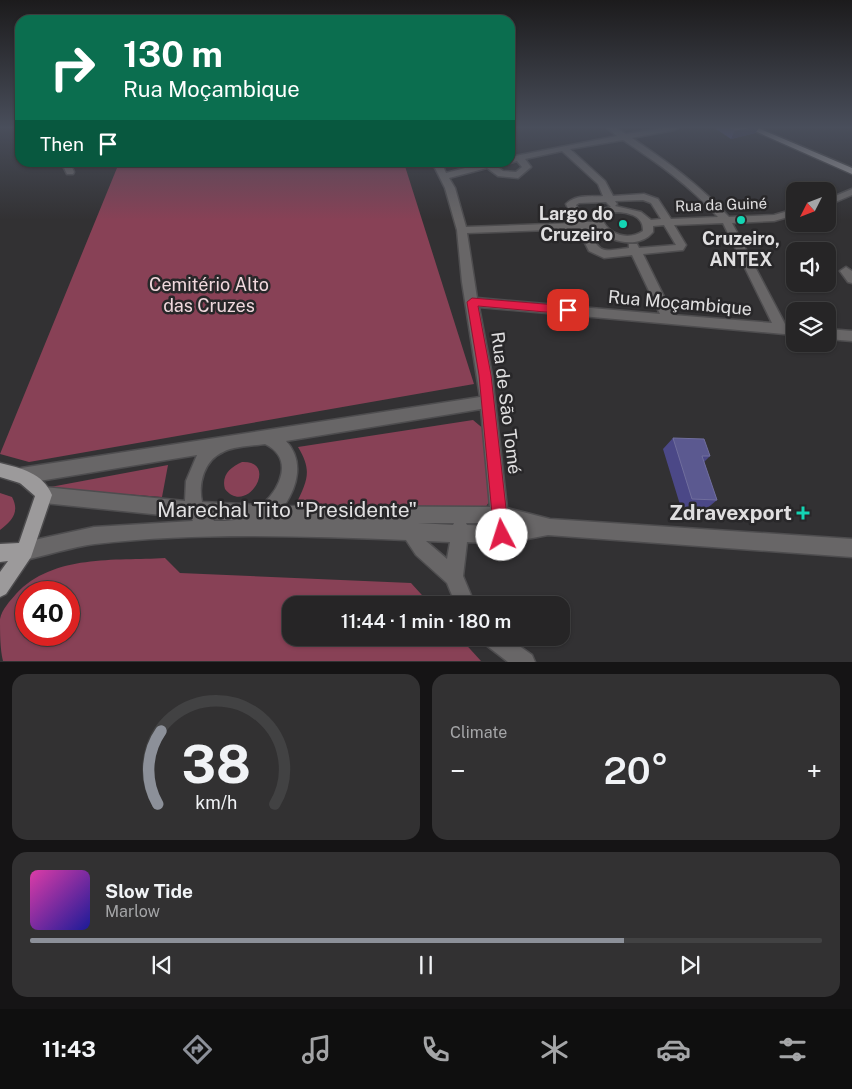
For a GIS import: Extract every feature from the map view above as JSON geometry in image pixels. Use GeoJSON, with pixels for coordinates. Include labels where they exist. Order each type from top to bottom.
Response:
{"type":"FeatureCollection","features":[{"type":"Feature","properties":{"kind":"main road"},"geometry":{"type":"LineString","coordinates":[[824,159],[852,171]]}},
{"type":"Feature","properties":{"kind":"main road"},"geometry":{"type":"LineString","coordinates":[[0,470],[21,476],[39,486],[44,496],[25,551],[0,588]]}},
{"type":"Feature","properties":{"kind":"main road"},"geometry":{"type":"LineString","coordinates":[[0,553],[25,551]]}},
{"type":"Feature","properties":{"kind":"street"},"geometry":{"type":"LineString","coordinates":[[492,167],[501,174],[518,175],[527,168],[515,159]]}},
{"type":"Feature","properties":{"kind":"street"},"geometry":{"type":"LineString","coordinates":[[576,159],[602,183],[614,208]]}},
{"type":"Feature","properties":{"kind":"street"},"geometry":{"type":"LineString","coordinates":[[657,159],[674,170],[705,197],[726,220],[781,329]]}},
{"type":"Feature","properties":{"kind":"street"},"geometry":{"type":"LineString","coordinates":[[68,167],[70,172]]}},
{"type":"Feature","properties":{"kind":"street","name":"Rua de São Tomé"},"geometry":{"type":"LineString","coordinates":[[439,167],[450,188],[462,230],[488,402],[502,535]]}},
{"type":"Feature","properties":{"kind":"street"},"geometry":{"type":"LineString","coordinates":[[444,176],[481,167]]}},
{"type":"Feature","properties":{"kind":"street"},"geometry":{"type":"LineString","coordinates":[[836,199],[852,192]]}},
{"type":"Feature","properties":{"kind":"street"},"geometry":{"type":"LineString","coordinates":[[644,197],[655,201],[668,222],[681,245],[679,248],[636,253],[598,253],[593,249],[571,204],[573,201],[644,197]]}},
{"type":"Feature","properties":{"kind":"street"},"geometry":{"type":"LineString","coordinates":[[462,230],[598,224],[614,236],[630,240],[644,236],[648,232],[648,223],[637,214],[614,208],[599,215],[598,224]]}},
{"type":"Feature","properties":{"kind":"street","name":"Rua da Guiné"},"geometry":{"type":"LineString","coordinates":[[648,223],[774,218],[786,215]]}},
{"type":"Feature","properties":{"kind":"street"},"geometry":{"type":"LineString","coordinates":[[630,240],[669,319]]}},
{"type":"Feature","properties":{"kind":"street","name":"Rua Moçambique"},"geometry":{"type":"LineString","coordinates":[[472,302],[786,329]]}},
{"type":"Feature","properties":{"kind":"street"},"geometry":{"type":"LineString","coordinates":[[836,335],[852,336]]}},
{"type":"Feature","properties":{"kind":"street"},"geometry":{"type":"LineString","coordinates":[[21,476],[488,402]]}},
{"type":"Feature","properties":{"kind":"street"},"geometry":{"type":"LineString","coordinates":[[245,530],[279,501],[287,486],[290,472],[289,458],[282,446],[272,439],[265,437]]}},
{"type":"Feature","properties":{"kind":"street"},"geometry":{"type":"LineString","coordinates":[[211,530],[196,510],[192,498],[192,484],[197,469],[206,456],[218,446],[230,442]]}},
{"type":"Feature","properties":{"kind":"street","name":"Marechal Tito \"Presidente\""},"geometry":{"type":"LineString","coordinates":[[44,496],[196,510],[266,514],[500,515],[550,527],[852,548]]}},
{"type":"Feature","properties":{"kind":"street"},"geometry":{"type":"LineString","coordinates":[[410,514],[411,532],[426,554],[454,577],[462,596]]}},
{"type":"Feature","properties":{"kind":"street"},"geometry":{"type":"LineString","coordinates":[[454,577],[460,534],[458,514]]}},
{"type":"Feature","properties":{"kind":"street","name":"Marechal Tito \"Presidente\""},"geometry":{"type":"LineString","coordinates":[[25,551],[94,536],[186,529],[344,529],[502,535],[550,527]]}},
{"type":"Feature","properties":{"kind":"street"},"geometry":{"type":"LineString","coordinates":[[503,646],[524,662]]}},
{"type":"Feature","properties":{"kind":"green space","name":"Cemitério Alto das Cruzes"},"geometry":{"type":"Polygon","coordinates":[[[117,167],[405,167],[474,384],[29,462],[0,454],[117,167]]]}},
{"type":"Feature","properties":{"kind":"green space"},"geometry":{"type":"Polygon","coordinates":[[[473,420],[485,430],[491,499],[483,511],[296,504],[307,475],[305,462],[298,447],[473,420]]]}},
{"type":"Feature","properties":{"kind":"green space"},"geometry":{"type":"Polygon","coordinates":[[[242,462],[253,464],[258,469],[259,477],[256,485],[250,492],[242,496],[234,496],[225,489],[224,480],[230,469],[242,462]]]}},
{"type":"Feature","properties":{"kind":"green space"},"geometry":{"type":"Polygon","coordinates":[[[168,465],[162,497],[45,488],[168,465]]]}},
{"type":"Feature","properties":{"kind":"green space"},"geometry":{"type":"Polygon","coordinates":[[[0,493],[12,497],[15,512],[11,520],[0,530],[0,493]]]}},
{"type":"Feature","properties":{"kind":"green space"},"geometry":{"type":"Polygon","coordinates":[[[165,558],[180,573],[411,583],[423,596],[282,596],[282,646],[467,646],[481,661],[3,661],[0,619],[6,605],[15,595],[15,646],[80,646],[80,581],[31,581],[48,572],[66,566],[106,560],[165,558]]]}},
{"type":"Feature","properties":{"kind":"building"},"geometry":{"type":"Polygon","coordinates":[[[673,438],[704,439],[710,456],[702,456],[717,500],[692,499],[673,438]]]}},
{"type":"Feature","properties":{"kind":"place","name":"Cruzeiro, ANTEX"},"geometry":{"type":"Point","coordinates":[741,220]}},
{"type":"Feature","properties":{"kind":"place","name":"Largo do Cruzeiro"},"geometry":{"type":"Point","coordinates":[623,224]}},
{"type":"Feature","properties":{"kind":"place","name":"Zdravexport"},"geometry":{"type":"Point","coordinates":[803,513]}},
{"type":"Feature","properties":{"kind":"route"},"geometry":{"type":"LineString","coordinates":[[502,535],[485,375],[472,302],[568,310]]}}]}
